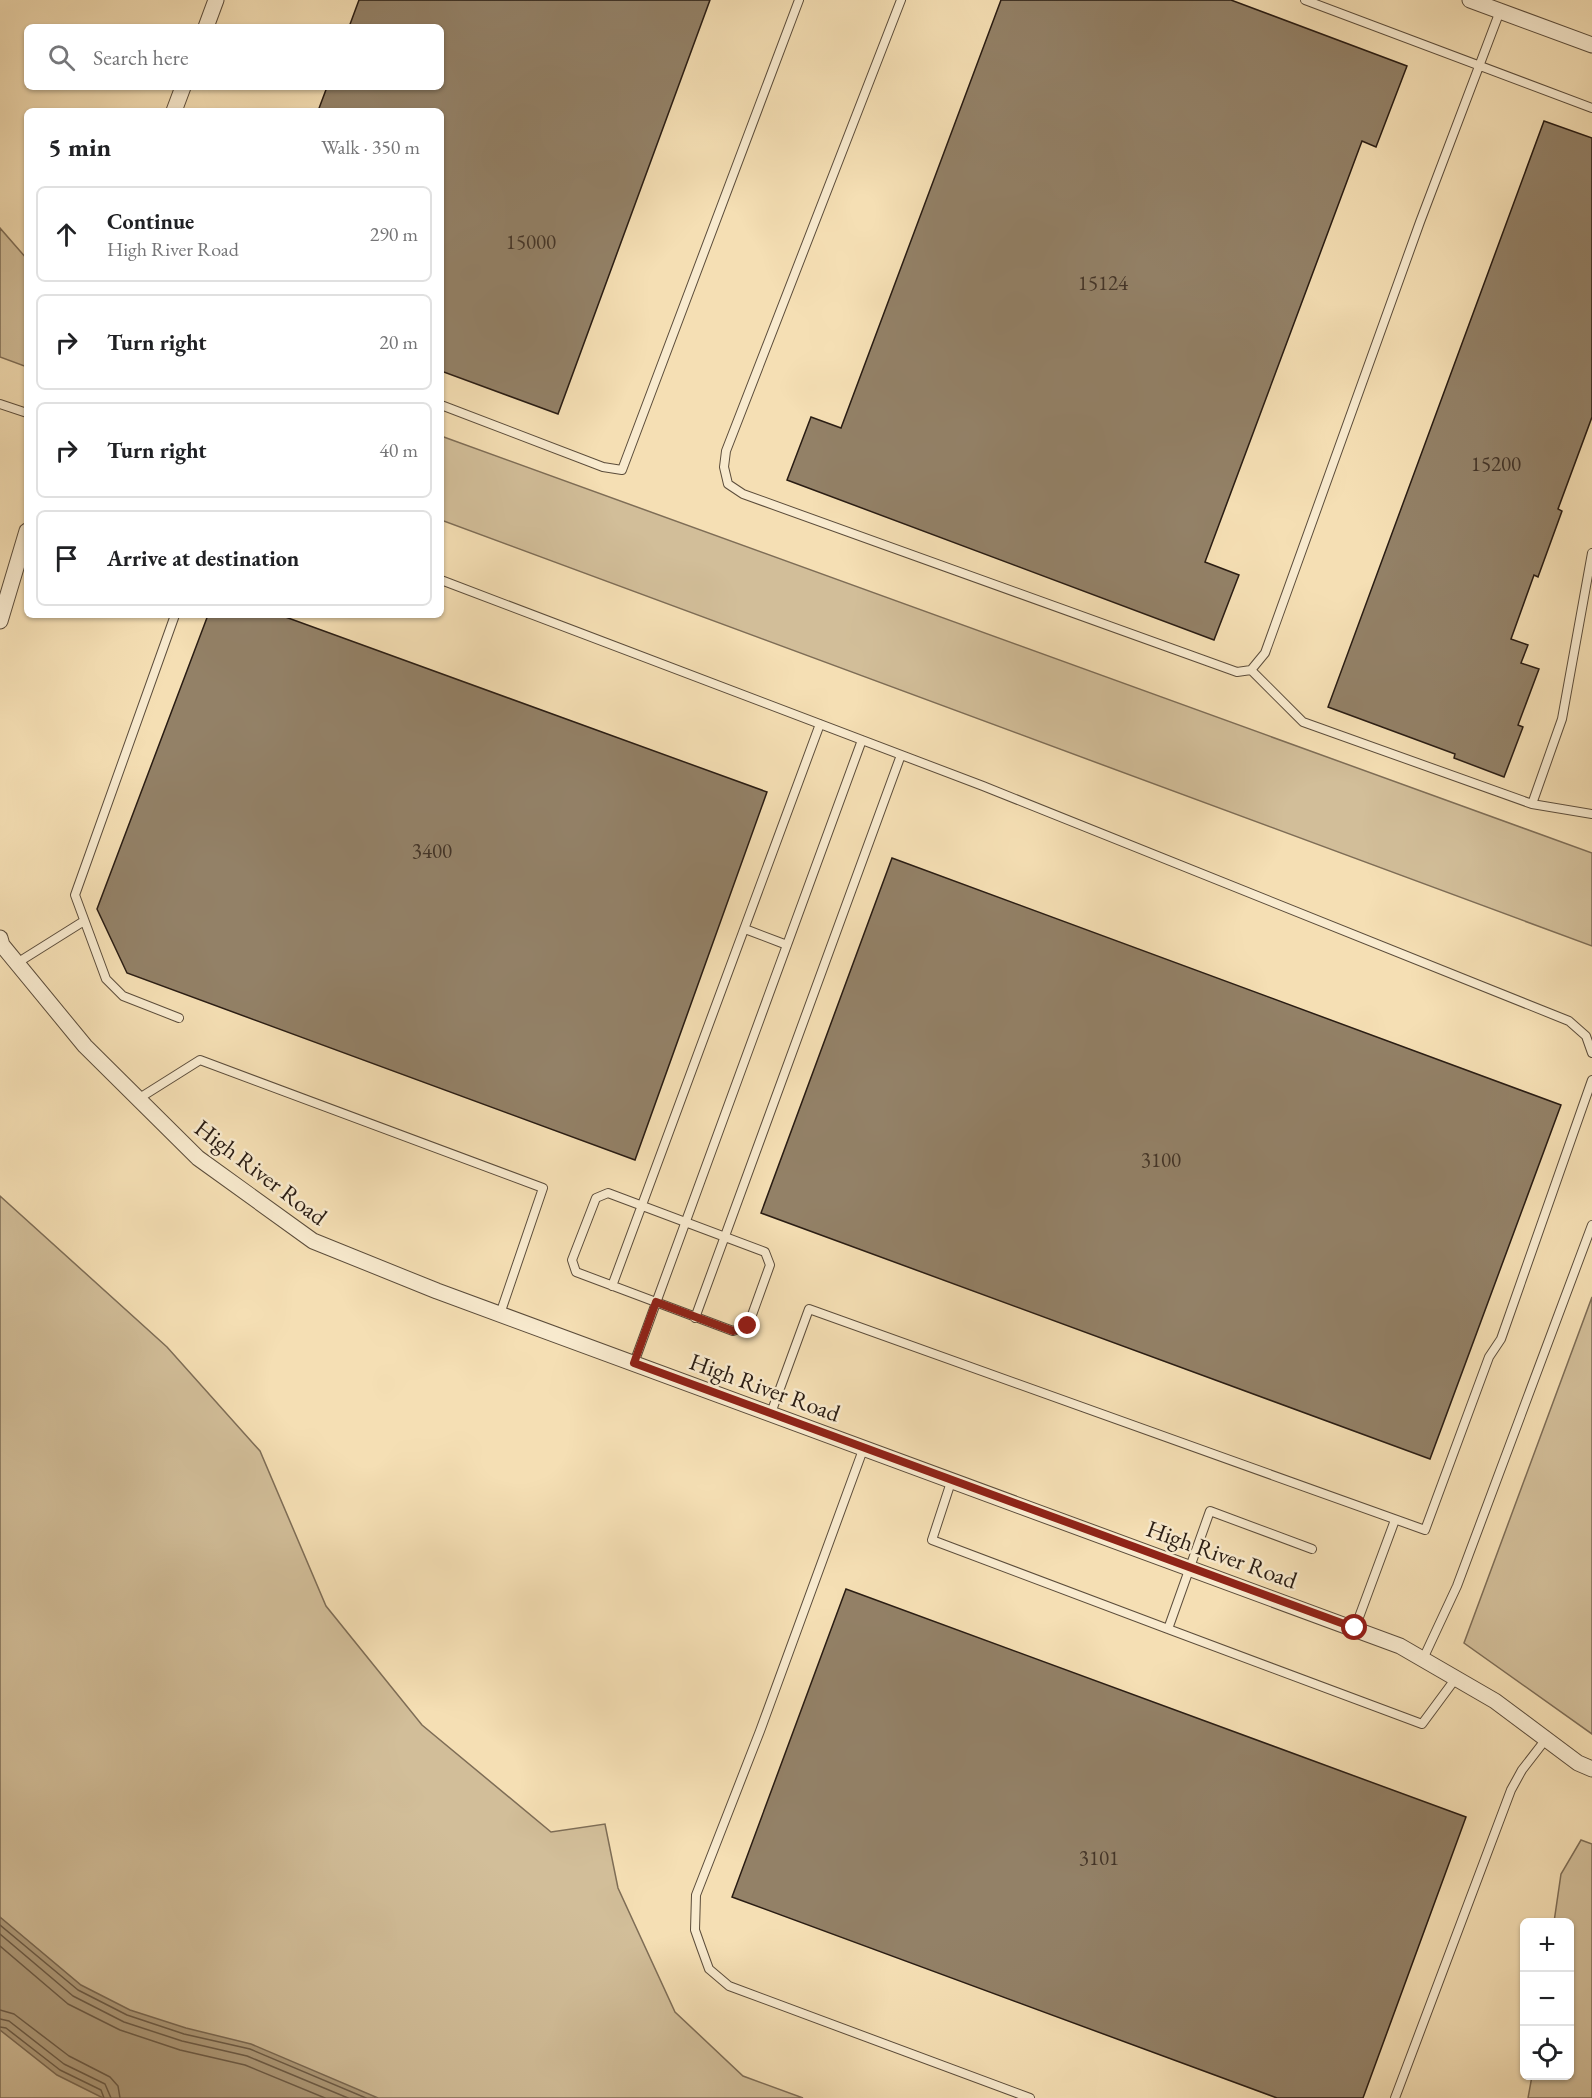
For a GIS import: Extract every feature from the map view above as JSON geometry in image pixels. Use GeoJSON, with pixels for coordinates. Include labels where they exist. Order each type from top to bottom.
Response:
{"type":"FeatureCollection","features":[{"type":"Feature","properties":{"kind":"street"},"geometry":{"type":"LineString","coordinates":[[207,24],[216,0]]}},
{"type":"Feature","properties":{"kind":"street"},"geometry":{"type":"LineString","coordinates":[[1470,0],[1592,45]]}},
{"type":"Feature","properties":{"kind":"street"},"geometry":{"type":"LineString","coordinates":[[175,108],[182,90]]}},
{"type":"Feature","properties":{"kind":"street"},"geometry":{"type":"LineString","coordinates":[[0,621],[4,594],[24,539]]}},
{"type":"Feature","properties":{"kind":"street","name":"High River Road"},"geometry":{"type":"LineString","coordinates":[[0,938],[2,945],[85,1046],[198,1158],[313,1241],[500,1314],[1400,1646],[1495,1701],[1578,1763],[1592,1769]]}},
{"type":"Feature","properties":{"kind":"lane"},"geometry":{"type":"LineString","coordinates":[[444,406],[603,467],[622,470],[799,0]]}},
{"type":"Feature","properties":{"kind":"lane"},"geometry":{"type":"LineString","coordinates":[[901,0],[726,451],[724,467],[728,484],[743,494],[1237,672],[1251,670],[1265,653],[1500,11]]}},
{"type":"Feature","properties":{"kind":"lane"},"geometry":{"type":"LineString","coordinates":[[1305,0],[1592,108]]}},
{"type":"Feature","properties":{"kind":"lane"},"geometry":{"type":"LineString","coordinates":[[0,404],[24,412]]}},
{"type":"Feature","properties":{"kind":"lane"},"geometry":{"type":"LineString","coordinates":[[1532,804],[1562,719],[1592,553]]}},
{"type":"Feature","properties":{"kind":"lane"},"geometry":{"type":"LineString","coordinates":[[444,580],[901,754],[1569,1021],[1586,1036],[1592,1053]]}},
{"type":"Feature","properties":{"kind":"lane"},"geometry":{"type":"LineString","coordinates":[[174,618],[75,895],[106,979],[123,996],[179,1018]]}},
{"type":"Feature","properties":{"kind":"lane"},"geometry":{"type":"LineString","coordinates":[[1251,670],[1303,722],[1532,804],[1592,814]]}},
{"type":"Feature","properties":{"kind":"lane"},"geometry":{"type":"LineString","coordinates":[[612,1286],[820,724]]}},
{"type":"Feature","properties":{"kind":"lane"},"geometry":{"type":"LineString","coordinates":[[634,1363],[862,740]]}},
{"type":"Feature","properties":{"kind":"lane"},"geometry":{"type":"LineString","coordinates":[[695,1318],[901,754]]}},
{"type":"Feature","properties":{"kind":"lane"},"geometry":{"type":"LineString","coordinates":[[17,963],[84,921]]}},
{"type":"Feature","properties":{"kind":"lane"},"geometry":{"type":"LineString","coordinates":[[745,929],[787,945]]}},
{"type":"Feature","properties":{"kind":"lane"},"geometry":{"type":"LineString","coordinates":[[138,1099],[200,1060],[543,1188],[500,1314]]}},
{"type":"Feature","properties":{"kind":"lane"},"geometry":{"type":"LineString","coordinates":[[771,1413],[809,1309],[1425,1530],[1489,1357],[1501,1340],[1592,1080]]}},
{"type":"Feature","properties":{"kind":"lane"},"geometry":{"type":"LineString","coordinates":[[608,1193],[686,1222],[765,1252],[770,1265],[748,1326],[733,1331],[576,1272],[572,1260],[596,1198],[608,1193]]}},
{"type":"Feature","properties":{"kind":"lane"},"geometry":{"type":"LineString","coordinates":[[1423,1659],[1457,1586],[1592,1225]]}},
{"type":"Feature","properties":{"kind":"lane"},"geometry":{"type":"LineString","coordinates":[[864,1447],[760,1731],[696,1895],[695,1930],[709,1969],[729,1986],[1030,2098]]}},
{"type":"Feature","properties":{"kind":"lane"},"geometry":{"type":"LineString","coordinates":[[952,1479],[932,1540],[1422,1724],[1456,1678]]}},
{"type":"Feature","properties":{"kind":"lane"},"geometry":{"type":"LineString","coordinates":[[1168,1629],[1210,1511],[1312,1549]]}},
{"type":"Feature","properties":{"kind":"lane"},"geometry":{"type":"LineString","coordinates":[[1355,1628],[1395,1520]]}},
{"type":"Feature","properties":{"kind":"lane"},"geometry":{"type":"LineString","coordinates":[[1395,2098],[1511,1790],[1522,1770],[1546,1739]]}},
{"type":"Feature","properties":{"kind":"shaded area"},"geometry":{"type":"Polygon","coordinates":[[[0,228],[24,256],[24,366],[0,357],[0,228]]]}},
{"type":"Feature","properties":{"kind":"shaded area"},"geometry":{"type":"Polygon","coordinates":[[[444,437],[1592,853],[1592,946],[444,521],[444,437]]]}},
{"type":"Feature","properties":{"kind":"shaded area"},"geometry":{"type":"Polygon","coordinates":[[[0,1196],[167,1347],[260,1451],[326,1606],[422,1725],[551,1832],[605,1824],[618,1888],[675,2012],[743,2076],[803,2098],[0,2098],[0,1196]]]}},
{"type":"Feature","properties":{"kind":"shaded area"},"geometry":{"type":"Polygon","coordinates":[[[1592,1297],[1592,1734],[1464,1643],[1592,1297]]]}},
{"type":"Feature","properties":{"kind":"shaded area"},"geometry":{"type":"Polygon","coordinates":[[[1581,1840],[1592,1844],[1592,2098],[1528,2098],[1531,2080],[1574,2080],[1574,1918],[1555,1918],[1561,1874],[1581,1840]]]}},
{"type":"Feature","properties":{"kind":"water"},"geometry":{"type":"Polygon","coordinates":[[[0,1917],[81,1985],[130,2010],[186,2028],[251,2044],[378,2098],[103,2098],[57,2075],[0,2030],[0,1917]]]}},
{"type":"Feature","properties":{"kind":"building"},"geometry":{"type":"Polygon","coordinates":[[[359,0],[710,0],[558,414],[444,372],[444,108],[319,108],[326,90],[444,90],[444,24],[350,24],[359,0]]]}},
{"type":"Feature","properties":{"kind":"building"},"geometry":{"type":"Polygon","coordinates":[[[1001,0],[1231,0],[1407,66],[1376,147],[1362,141],[1205,562],[1239,575],[1214,640],[787,480],[811,417],[841,428],[1001,0]]]}},
{"type":"Feature","properties":{"kind":"building"},"geometry":{"type":"Polygon","coordinates":[[[1544,121],[1592,138],[1592,417],[1558,509],[1562,511],[1538,577],[1534,575],[1511,639],[1528,645],[1521,663],[1539,669],[1518,725],[1523,727],[1504,777],[1454,758],[1455,754],[1328,707],[1544,121]]]}},
{"type":"Feature","properties":{"kind":"building"},"geometry":{"type":"Polygon","coordinates":[[[207,618],[288,618],[767,792],[635,1160],[127,973],[97,909],[207,618]]]}},
{"type":"Feature","properties":{"kind":"building"},"geometry":{"type":"Polygon","coordinates":[[[892,858],[1561,1105],[1430,1459],[761,1213],[892,858]]]}},
{"type":"Feature","properties":{"kind":"building"},"geometry":{"type":"Polygon","coordinates":[[[846,1589],[1466,1817],[1363,2098],[1277,2098],[732,1897],[846,1589]]]}},
{"type":"Feature","properties":{"kind":"route"},"geometry":{"type":"LineString","coordinates":[[748,1326],[733,1331],[656,1302],[634,1363],[1355,1628]]}}]}
